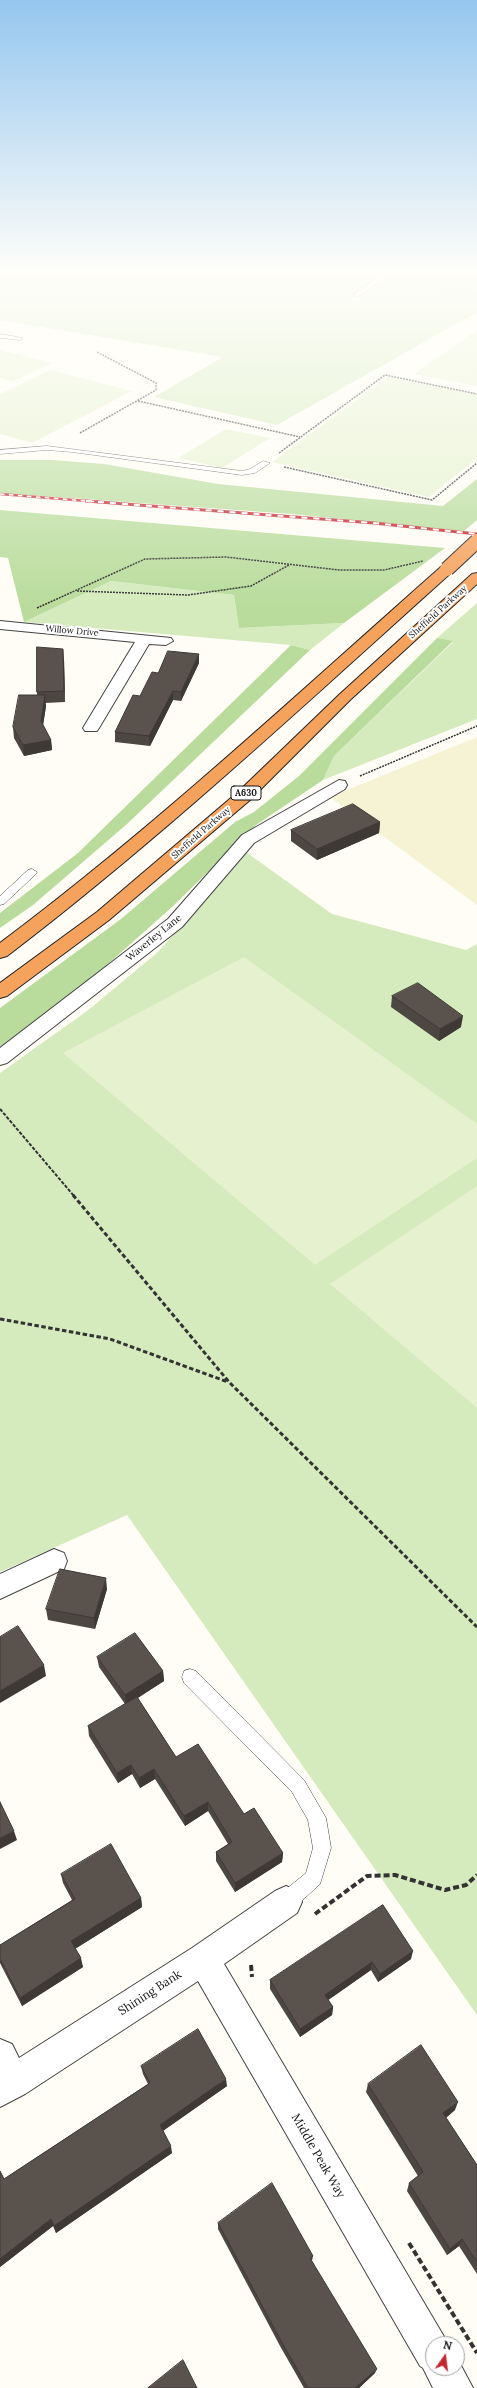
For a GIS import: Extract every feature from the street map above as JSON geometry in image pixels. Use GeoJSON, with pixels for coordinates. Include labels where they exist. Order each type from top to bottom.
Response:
{"type":"FeatureCollection","features":[{"type":"Feature","properties":{"kind":"highway"},"geometry":{"type":"LineString","coordinates":[[0,952],[62,906],[188,800],[477,541]]}},
{"type":"Feature","properties":{"kind":"highway","name":"Sheffield Parkway"},"geometry":{"type":"LineString","coordinates":[[0,992],[103,916],[244,796],[345,697],[477,576]]}},
{"type":"Feature","properties":{"kind":"street","name":"Willow Drive"},"geometry":{"type":"LineString","coordinates":[[0,625],[166,641]]}},
{"type":"Feature","properties":{"kind":"street"},"geometry":{"type":"LineString","coordinates":[[91,728],[145,638]]}},
{"type":"Feature","properties":{"kind":"street","name":"Waverley Lane"},"geometry":{"type":"LineString","coordinates":[[0,1058],[175,923],[248,839],[339,785]]}},
{"type":"Feature","properties":{"kind":"street"},"geometry":{"type":"LineString","coordinates":[[0,1587],[54,1562]]}},
{"type":"Feature","properties":{"kind":"street","name":"Shining Bank"},"geometry":{"type":"LineString","coordinates":[[4,2076],[203,1959],[298,1910]]}},
{"type":"Feature","properties":{"kind":"street","name":"Middle Peak Way"},"geometry":{"type":"LineString","coordinates":[[203,1959],[425,2343]]}},
{"type":"Feature","properties":{"kind":"lane"},"geometry":{"type":"LineString","coordinates":[[0,452],[47,448],[242,473],[252,471],[266,463]]}},
{"type":"Feature","properties":{"kind":"lane"},"geometry":{"type":"LineString","coordinates":[[0,902],[32,872]]}},
{"type":"Feature","properties":{"kind":"lane"},"geometry":{"type":"LineString","coordinates":[[190,1677],[298,1786],[317,1818],[322,1848],[314,1878],[298,1910]]}},
{"type":"Feature","properties":{"kind":"path"},"geometry":{"type":"LineString","coordinates":[[47,448],[81,433],[138,401],[156,390],[156,383]]}},
{"type":"Feature","properties":{"kind":"path"},"geometry":{"type":"LineString","coordinates":[[266,463],[374,383]]}},
{"type":"Feature","properties":{"kind":"path"},"geometry":{"type":"LineString","coordinates":[[426,383],[477,394]]}},
{"type":"Feature","properties":{"kind":"path"},"geometry":{"type":"LineString","coordinates":[[138,401],[301,437]]}},
{"type":"Feature","properties":{"kind":"path"},"geometry":{"type":"LineString","coordinates":[[266,463],[432,500],[477,463]]}},
{"type":"Feature","properties":{"kind":"path"},"geometry":{"type":"LineString","coordinates":[[36,608],[145,559],[226,558],[339,570],[384,570],[422,561],[430,562]]}},
{"type":"Feature","properties":{"kind":"path"},"geometry":{"type":"LineString","coordinates":[[76,591],[188,594],[251,586],[290,565]]}},
{"type":"Feature","properties":{"kind":"path"},"geometry":{"type":"LineString","coordinates":[[339,785],[477,726]]}},
{"type":"Feature","properties":{"kind":"path"},"geometry":{"type":"LineString","coordinates":[[0,1109],[149,1284],[229,1382],[477,1627]]}},
{"type":"Feature","properties":{"kind":"path"},"geometry":{"type":"LineString","coordinates":[[0,1319],[110,1339],[229,1382]]}},
{"type":"Feature","properties":{"kind":"path"},"geometry":{"type":"LineString","coordinates":[[298,1910],[367,1876],[395,1875],[446,1890],[466,1885],[477,1875]]}},
{"type":"Feature","properties":{"kind":"path"},"geometry":{"type":"LineString","coordinates":[[252,1961],[249,1968],[253,1985]]}},
{"type":"Feature","properties":{"kind":"path"},"geometry":{"type":"LineString","coordinates":[[407,2239],[477,2353]]}},
{"type":"Feature","properties":{"kind":"shaded area"},"geometry":{"type":"Polygon","coordinates":[[[477,737],[477,905],[330,797],[477,737]]]}},
{"type":"Feature","properties":{"kind":"green space"},"geometry":{"type":"Polygon","coordinates":[[[22,383],[102,383],[132,391],[32,443],[0,434],[0,394],[22,383]]]}},
{"type":"Feature","properties":{"kind":"green space"},"geometry":{"type":"Polygon","coordinates":[[[177,383],[351,383],[277,425],[154,397],[177,383]]]}},
{"type":"Feature","properties":{"kind":"green space"},"geometry":{"type":"Polygon","coordinates":[[[379,383],[420,383],[477,395],[477,458],[429,497],[272,462],[379,383]]]}},
{"type":"Feature","properties":{"kind":"green space"},"geometry":{"type":"Polygon","coordinates":[[[464,383],[477,383],[477,386],[464,383]]]}},
{"type":"Feature","properties":{"kind":"green space"},"geometry":{"type":"Polygon","coordinates":[[[226,429],[270,438],[222,468],[178,458],[226,429]]]}},
{"type":"Feature","properties":{"kind":"green space"},"geometry":{"type":"Polygon","coordinates":[[[0,460],[52,460],[104,464],[218,484],[443,506],[477,479],[477,520],[464,531],[292,514],[0,493],[0,460]]]}},
{"type":"Feature","properties":{"kind":"green space"},"geometry":{"type":"Polygon","coordinates":[[[0,510],[445,548],[344,623],[239,628],[234,595],[111,581],[24,622],[8,558],[0,557],[0,510]]]}},
{"type":"Feature","properties":{"kind":"green space"},"geometry":{"type":"Polygon","coordinates":[[[111,581],[234,595],[239,628],[344,623],[310,650],[291,645],[24,622],[111,581]]]}},
{"type":"Feature","properties":{"kind":"green space"},"geometry":{"type":"Polygon","coordinates":[[[477,603],[477,719],[323,780],[334,756],[453,642],[437,638],[477,603]]]}},
{"type":"Feature","properties":{"kind":"green space"},"geometry":{"type":"Polygon","coordinates":[[[437,638],[453,641],[334,756],[323,780],[256,825],[171,908],[91,979],[0,1047],[0,1008],[121,919],[235,822],[254,812],[299,776],[437,638]]]}},
{"type":"Feature","properties":{"kind":"green space"},"geometry":{"type":"Polygon","coordinates":[[[291,645],[310,650],[127,824],[33,905],[0,928],[0,913],[78,853],[291,645]]]}},
{"type":"Feature","properties":{"kind":"green space"},"geometry":{"type":"Polygon","coordinates":[[[246,852],[332,914],[466,950],[477,944],[477,2015],[127,1515],[0,1572],[0,1073],[87,1011],[158,952],[246,852]]]}},
{"type":"Feature","properties":{"kind":"green space"},"geometry":{"type":"Polygon","coordinates":[[[244,957],[477,1124],[477,1158],[315,1265],[63,1053],[244,957]]]}},
{"type":"Feature","properties":{"kind":"green space"},"geometry":{"type":"Polygon","coordinates":[[[477,1186],[477,1408],[330,1284],[477,1186]]]}},
{"type":"Feature","properties":{"kind":"building"},"geometry":{"type":"Polygon","coordinates":[[[37,647],[63,649],[64,691],[37,692],[37,647]]]}},
{"type":"Feature","properties":{"kind":"building"},"geometry":{"type":"Polygon","coordinates":[[[168,651],[199,654],[181,692],[173,691],[149,736],[115,732],[133,695],[140,696],[152,672],[158,673],[168,651]]]}},
{"type":"Feature","properties":{"kind":"building"},"geometry":{"type":"Polygon","coordinates":[[[19,695],[45,695],[41,721],[51,740],[23,745],[13,727],[19,695]]]}},
{"type":"Feature","properties":{"kind":"building"},"geometry":{"type":"Polygon","coordinates":[[[353,804],[380,822],[317,849],[291,830],[353,804]]]}},
{"type":"Feature","properties":{"kind":"building"},"geometry":{"type":"Polygon","coordinates":[[[418,983],[463,1016],[440,1029],[392,996],[418,983]]]}},
{"type":"Feature","properties":{"kind":"building"},"geometry":{"type":"Polygon","coordinates":[[[60,1569],[106,1578],[94,1618],[46,1609],[60,1569]]]}},
{"type":"Feature","properties":{"kind":"building"},"geometry":{"type":"Polygon","coordinates":[[[18,1626],[44,1665],[0,1691],[0,1637],[18,1626]]]}},
{"type":"Feature","properties":{"kind":"building"},"geometry":{"type":"Polygon","coordinates":[[[135,1633],[163,1671],[125,1695],[97,1657],[135,1633]]]}},
{"type":"Feature","properties":{"kind":"building"},"geometry":{"type":"Polygon","coordinates":[[[137,1697],[176,1757],[198,1744],[244,1814],[254,1808],[283,1853],[235,1883],[216,1852],[232,1842],[208,1802],[184,1816],[154,1769],[139,1778],[131,1765],[117,1773],[88,1726],[137,1697]]]}},
{"type":"Feature","properties":{"kind":"building"},"geometry":{"type":"Polygon","coordinates":[[[0,1802],[14,1831],[0,1838],[0,1802]]]}},
{"type":"Feature","properties":{"kind":"building"},"geometry":{"type":"Polygon","coordinates":[[[111,1844],[141,1898],[71,1941],[81,1958],[20,1998],[0,1959],[0,1945],[75,1899],[61,1874],[111,1844]]]}},
{"type":"Feature","properties":{"kind":"building"},"geometry":{"type":"Polygon","coordinates":[[[383,1905],[413,1951],[380,1974],[372,1962],[325,1995],[333,2007],[300,2029],[270,1980],[383,1905]]]}},
{"type":"Feature","properties":{"kind":"building"},"geometry":{"type":"Polygon","coordinates":[[[198,2029],[226,2079],[160,2125],[171,2146],[54,2226],[51,2219],[0,2259],[0,2171],[4,2179],[150,2083],[141,2066],[198,2029]]]}},
{"type":"Feature","properties":{"kind":"building"},"geometry":{"type":"Polygon","coordinates":[[[421,2045],[458,2102],[443,2113],[477,2165],[477,2262],[462,2239],[450,2249],[409,2183],[423,2172],[368,2084],[421,2045]]]}},
{"type":"Feature","properties":{"kind":"building"},"geometry":{"type":"Polygon","coordinates":[[[272,2183],[313,2256],[310,2258],[377,2369],[355,2388],[308,2388],[218,2223],[272,2183]]]}},
{"type":"Feature","properties":{"kind":"building"},"geometry":{"type":"Polygon","coordinates":[[[183,2360],[197,2388],[148,2388],[183,2360]]]}},
{"type":"Feature","properties":{"kind":"railway"},"geometry":{"type":"LineString","coordinates":[[0,494],[97,502]]}},
{"type":"Feature","properties":{"kind":"railway"},"geometry":{"type":"LineString","coordinates":[[86,501],[97,502]]}},
{"type":"Feature","properties":{"kind":"railway"},"geometry":{"type":"LineString","coordinates":[[97,502],[374,523],[477,534]]}}]}
